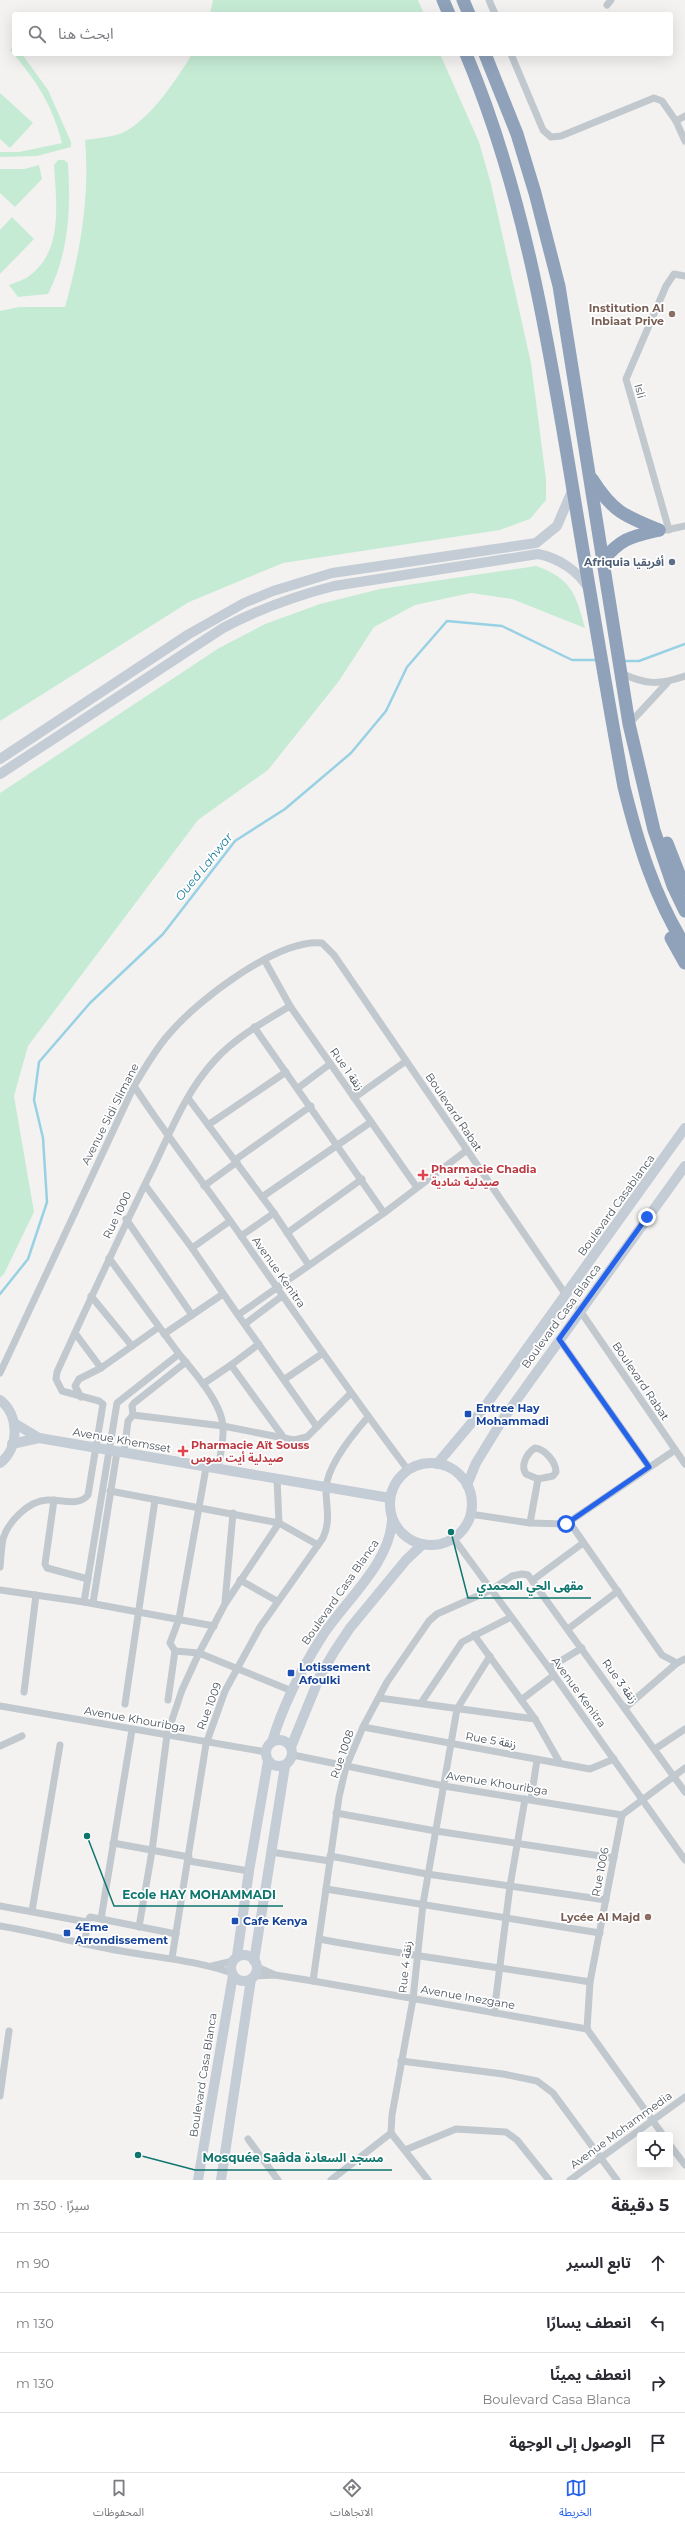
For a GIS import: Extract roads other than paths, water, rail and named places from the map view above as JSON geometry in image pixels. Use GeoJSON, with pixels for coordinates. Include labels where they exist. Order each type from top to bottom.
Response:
{"type":"FeatureCollection","features":[{"type":"Feature","properties":{"kind":"highway"},"geometry":{"type":"LineString","coordinates":[[443,0],[448,12]]}},
{"type":"Feature","properties":{"kind":"highway"},"geometry":{"type":"LineString","coordinates":[[463,0],[468,12]]}},
{"type":"Feature","properties":{"kind":"highway"},"geometry":{"type":"LineString","coordinates":[[467,56],[499,143],[525,230],[550,348],[599,637],[612,723],[624,787],[636,836],[652,883],[685,946]]}},
{"type":"Feature","properties":{"kind":"highway"},"geometry":{"type":"LineString","coordinates":[[486,56],[512,118],[548,241],[559,286],[629,724],[654,830],[671,882],[685,912]]}},
{"type":"Feature","properties":{"kind":"highway"},"geometry":{"type":"LineString","coordinates":[[588,474],[605,500],[615,508],[664,530]]}},
{"type":"Feature","properties":{"kind":"highway"},"geometry":{"type":"LineString","coordinates":[[602,561],[620,542],[632,536],[664,530]]}},
{"type":"Feature","properties":{"kind":"highway"},"geometry":{"type":"LineString","coordinates":[[612,723],[610,737],[624,823],[663,925],[685,963]]}},
{"type":"Feature","properties":{"kind":"highway"},"geometry":{"type":"LineString","coordinates":[[629,724],[637,738],[661,825],[685,889]]}},
{"type":"Feature","properties":{"kind":"main road"},"geometry":{"type":"LineString","coordinates":[[0,759],[189,634],[244,603],[273,591],[332,573],[536,543],[557,526],[571,498],[573,487]]}},
{"type":"Feature","properties":{"kind":"main road"},"geometry":{"type":"LineString","coordinates":[[0,774],[223,628],[249,614],[307,593],[334,586],[538,554],[550,556],[565,564],[582,580],[591,593]]}},
{"type":"Feature","properties":{"kind":"main road","name":"Boulevard Casablanca"},"geometry":{"type":"LineString","coordinates":[[566,1295],[685,1128]]}},
{"type":"Feature","properties":{"kind":"main road","name":"Boulevard Casa Blanca"},"geometry":{"type":"LineString","coordinates":[[467,1485],[476,1463],[503,1419],[579,1309],[685,1166]]}},
{"type":"Feature","properties":{"kind":"main road","name":"Boulevard Casa Blanca"},"geometry":{"type":"LineString","coordinates":[[437,1464],[484,1408],[566,1295]]}},
{"type":"Feature","properties":{"kind":"main road"},"geometry":{"type":"LineString","coordinates":[[0,1400],[10,1411],[14,1423],[12,1444],[0,1462]]}},
{"type":"Feature","properties":{"kind":"main road","name":"Avenue Khemsset"},"geometry":{"type":"LineString","coordinates":[[14,1423],[39,1438],[206,1468],[390,1498]]}},
{"type":"Feature","properties":{"kind":"main road","name":"Avenue Khemsset"},"geometry":{"type":"LineString","coordinates":[[12,1444],[39,1438]]}},
{"type":"Feature","properties":{"kind":"main road"},"geometry":{"type":"LineString","coordinates":[[422,1464],[437,1464],[449,1468],[459,1475],[467,1485],[472,1503],[470,1514],[464,1528],[454,1539],[442,1544],[423,1544],[405,1535],[392,1519],[390,1498],[399,1478],[408,1470],[422,1464]]}},
{"type":"Feature","properties":{"kind":"main road","name":"Boulevard Casa Blanca"},"geometry":{"type":"LineString","coordinates":[[272,1742],[292,1691],[324,1634],[388,1544],[392,1519]]}},
{"type":"Feature","properties":{"kind":"main road"},"geometry":{"type":"LineString","coordinates":[[222,2180],[285,1766],[320,1676],[334,1652],[350,1628],[406,1560],[423,1544]]}},
{"type":"Feature","properties":{"kind":"main road"},"geometry":{"type":"LineString","coordinates":[[254,1971],[247,1955],[235,1959],[267,1756],[272,1742],[280,1740],[292,1751]]}},
{"type":"Feature","properties":{"kind":"main road"},"geometry":{"type":"LineString","coordinates":[[267,1756],[276,1766],[285,1766]]}},
{"type":"Feature","properties":{"kind":"main road","name":"Boulevard Casa Blanca"},"geometry":{"type":"LineString","coordinates":[[198,2180],[235,1959]]}},
{"type":"Feature","properties":{"kind":"main road"},"geometry":{"type":"LineString","coordinates":[[232,1974],[243,1981],[254,1971]]}},
{"type":"Feature","properties":{"kind":"street"},"geometry":{"type":"LineString","coordinates":[[489,0],[494,12]]}},
{"type":"Feature","properties":{"kind":"street"},"geometry":{"type":"LineString","coordinates":[[512,56],[543,130],[551,137],[561,136],[654,98],[662,101],[676,121],[685,141]]}},
{"type":"Feature","properties":{"kind":"street"},"geometry":{"type":"LineString","coordinates":[[676,121],[685,116]]}},
{"type":"Feature","properties":{"kind":"street","name":"Isli"},"geometry":{"type":"LineString","coordinates":[[664,530],[626,379],[669,281],[674,274],[685,276]]}},
{"type":"Feature","properties":{"kind":"street"},"geometry":{"type":"LineString","coordinates":[[664,530],[685,526]]}},
{"type":"Feature","properties":{"kind":"street"},"geometry":{"type":"LineString","coordinates":[[621,669],[652,683],[667,683],[685,676]]}},
{"type":"Feature","properties":{"kind":"street"},"geometry":{"type":"LineString","coordinates":[[629,724],[667,683]]}},
{"type":"Feature","properties":{"kind":"street","name":"Avenue Sidi Slimane"},"geometry":{"type":"LineString","coordinates":[[0,1372],[134,1086],[169,1033],[215,990],[265,960],[299,946],[322,943]]}},
{"type":"Feature","properties":{"kind":"street","name":"Boulevard Rabat"},"geometry":{"type":"LineString","coordinates":[[322,943],[334,955],[566,1295]]}},
{"type":"Feature","properties":{"kind":"street","name":"Rue 1 زنقة"},"geometry":{"type":"LineString","coordinates":[[265,960],[290,1006],[416,1186]]}},
{"type":"Feature","properties":{"kind":"street","name":"Rue 1000"},"geometry":{"type":"LineString","coordinates":[[96,1448],[103,1404],[99,1401],[62,1391],[56,1379],[57,1372],[126,1219],[145,1185],[188,1098],[214,1060],[254,1028],[290,1006]]}},
{"type":"Feature","properties":{"kind":"street"},"geometry":{"type":"LineString","coordinates":[[254,1028],[338,1144],[384,1213]]}},
{"type":"Feature","properties":{"kind":"street"},"geometry":{"type":"LineString","coordinates":[[354,1098],[406,1061]]}},
{"type":"Feature","properties":{"kind":"street"},"geometry":{"type":"LineString","coordinates":[[298,1088],[330,1064]]}},
{"type":"Feature","properties":{"kind":"street"},"geometry":{"type":"LineString","coordinates":[[208,1125],[286,1072]]}},
{"type":"Feature","properties":{"kind":"street","name":"Avenue Kenitra"},"geometry":{"type":"LineString","coordinates":[[134,1086],[168,1138],[241,1236],[350,1394],[408,1470]]}},
{"type":"Feature","properties":{"kind":"street"},"geometry":{"type":"LineString","coordinates":[[188,1098],[274,1213],[308,1264]]}},
{"type":"Feature","properties":{"kind":"street"},"geometry":{"type":"LineString","coordinates":[[204,1186],[311,1106]]}},
{"type":"Feature","properties":{"kind":"street"},"geometry":{"type":"LineString","coordinates":[[262,1197],[371,1122]]}},
{"type":"Feature","properties":{"kind":"street"},"geometry":{"type":"LineString","coordinates":[[238,1315],[308,1264],[384,1213],[416,1186],[467,1150]]}},
{"type":"Feature","properties":{"kind":"street"},"geometry":{"type":"LineString","coordinates":[[287,1233],[362,1180]]}},
{"type":"Feature","properties":{"kind":"street"},"geometry":{"type":"LineString","coordinates":[[145,1185],[192,1248],[223,1294],[285,1379],[317,1427]]}},
{"type":"Feature","properties":{"kind":"street"},"geometry":{"type":"LineString","coordinates":[[241,1236],[274,1213]]}},
{"type":"Feature","properties":{"kind":"street"},"geometry":{"type":"LineString","coordinates":[[126,1219],[192,1315]]}},
{"type":"Feature","properties":{"kind":"street"},"geometry":{"type":"LineString","coordinates":[[192,1248],[230,1221]]}},
{"type":"Feature","properties":{"kind":"street"},"geometry":{"type":"LineString","coordinates":[[109,1258],[158,1327],[203,1384],[219,1411],[224,1426],[218,1469]]}},
{"type":"Feature","properties":{"kind":"street"},"geometry":{"type":"LineString","coordinates":[[164,1334],[223,1294]]}},
{"type":"Feature","properties":{"kind":"street"},"geometry":{"type":"LineString","coordinates":[[91,1296],[132,1346]]}},
{"type":"Feature","properties":{"kind":"street"},"geometry":{"type":"LineString","coordinates":[[245,1324],[282,1296]]}},
{"type":"Feature","properties":{"kind":"street","name":"Boulevard Rabat"},"geometry":{"type":"LineString","coordinates":[[579,1309],[685,1464]]}},
{"type":"Feature","properties":{"kind":"street"},"geometry":{"type":"LineString","coordinates":[[81,1397],[75,1386],[76,1382],[101,1368],[158,1327]]}},
{"type":"Feature","properties":{"kind":"street"},"geometry":{"type":"LineString","coordinates":[[75,1333],[101,1368]]}},
{"type":"Feature","properties":{"kind":"street"},"geometry":{"type":"LineString","coordinates":[[559,1339],[649,1467]]}},
{"type":"Feature","properties":{"kind":"street"},"geometry":{"type":"LineString","coordinates":[[203,1384],[259,1344]]}},
{"type":"Feature","properties":{"kind":"street"},"geometry":{"type":"LineString","coordinates":[[93,1603],[117,1452],[117,1402],[120,1398],[179,1354]]}},
{"type":"Feature","properties":{"kind":"street"},"geometry":{"type":"LineString","coordinates":[[285,1379],[323,1354]]}},
{"type":"Feature","properties":{"kind":"street"},"geometry":{"type":"LineString","coordinates":[[84,1602],[117,1452],[132,1415],[134,1403],[186,1362]]}},
{"type":"Feature","properties":{"kind":"street"},"geometry":{"type":"LineString","coordinates":[[231,1365],[284,1438]]}},
{"type":"Feature","properties":{"kind":"street"},"geometry":{"type":"LineString","coordinates":[[132,1415],[224,1426],[301,1440],[317,1427],[350,1394]]}},
{"type":"Feature","properties":{"kind":"street"},"geometry":{"type":"LineString","coordinates":[[326,1487],[335,1464],[346,1444],[368,1417]]}},
{"type":"Feature","properties":{"kind":"street"},"geometry":{"type":"LineString","coordinates":[[0,1567],[4,1539],[14,1520],[36,1503],[54,1500],[79,1502],[85,1500],[91,1486],[96,1448]]}},
{"type":"Feature","properties":{"kind":"street"},"geometry":{"type":"LineString","coordinates":[[535,1448],[544,1451],[556,1468],[552,1476],[538,1479],[528,1476],[524,1470],[527,1456],[535,1448]]}},
{"type":"Feature","properties":{"kind":"street"},"geometry":{"type":"LineString","coordinates":[[470,1514],[530,1523],[553,1525],[570,1523],[675,1450]]}},
{"type":"Feature","properties":{"kind":"street"},"geometry":{"type":"LineString","coordinates":[[168,1700],[175,1650],[170,1643],[179,1619],[206,1468]]}},
{"type":"Feature","properties":{"kind":"street"},"geometry":{"type":"LineString","coordinates":[[139,1927],[152,1851],[167,1736],[182,1690],[225,1604],[279,1523],[277,1479]]}},
{"type":"Feature","properties":{"kind":"street"},"geometry":{"type":"LineString","coordinates":[[530,1523],[538,1479]]}},
{"type":"Feature","properties":{"kind":"street","name":"Rue 1009"},"geometry":{"type":"LineString","coordinates":[[172,1958],[189,1859],[206,1744],[225,1691],[277,1601],[318,1545],[328,1523],[326,1487]]}},
{"type":"Feature","properties":{"kind":"street"},"geometry":{"type":"LineString","coordinates":[[110,1491],[234,1513],[279,1523],[318,1545]]}},
{"type":"Feature","properties":{"kind":"street"},"geometry":{"type":"LineString","coordinates":[[54,1500],[45,1564],[51,1570],[88,1579]]}},
{"type":"Feature","properties":{"kind":"street"},"geometry":{"type":"LineString","coordinates":[[125,1704],[154,1500]]}},
{"type":"Feature","properties":{"kind":"street"},"geometry":{"type":"LineString","coordinates":[[225,1604],[234,1513]]}},
{"type":"Feature","properties":{"kind":"street"},"geometry":{"type":"LineString","coordinates":[[570,1523],[662,1655],[677,1663]]}},
{"type":"Feature","properties":{"kind":"street","name":"Avenue Kenitra"},"geometry":{"type":"LineString","coordinates":[[454,1539],[549,1668],[685,1860]]}},
{"type":"Feature","properties":{"kind":"street"},"geometry":{"type":"LineString","coordinates":[[534,1582],[583,1543]]}},
{"type":"Feature","properties":{"kind":"street","name":"Rue 1008"},"geometry":{"type":"LineString","coordinates":[[313,1980],[336,1813],[346,1767],[363,1726],[378,1698],[429,1621],[444,1610],[491,1590],[517,1575],[525,1574],[534,1582]]}},
{"type":"Feature","properties":{"kind":"street"},"geometry":{"type":"LineString","coordinates":[[240,1580],[277,1601]]}},
{"type":"Feature","properties":{"kind":"street","name":"Rue 3 زنقة"},"geometry":{"type":"LineString","coordinates":[[534,1582],[656,1749],[685,1792]]}},
{"type":"Feature","properties":{"kind":"street"},"geometry":{"type":"LineString","coordinates":[[0,1590],[93,1603],[214,1626]]}},
{"type":"Feature","properties":{"kind":"street"},"geometry":{"type":"LineString","coordinates":[[568,1629],[618,1591]]}},
{"type":"Feature","properties":{"kind":"street"},"geometry":{"type":"LineString","coordinates":[[24,1692],[36,1594]]}},
{"type":"Feature","properties":{"kind":"street"},"geometry":{"type":"LineString","coordinates":[[421,1703],[458,1646],[511,1617]]}},
{"type":"Feature","properties":{"kind":"street"},"geometry":{"type":"LineString","coordinates":[[474,1636],[490,1656],[534,1719],[560,1763]]}},
{"type":"Feature","properties":{"kind":"street"},"geometry":{"type":"LineString","coordinates":[[549,1668],[582,1648]]}},
{"type":"Feature","properties":{"kind":"street"},"geometry":{"type":"LineString","coordinates":[[175,1650],[199,1654],[238,1668],[292,1691]]}},
{"type":"Feature","properties":{"kind":"street","name":"Rue 4 زنقة"},"geometry":{"type":"LineString","coordinates":[[391,2133],[392,2115],[413,1999],[422,1904],[458,1709],[490,1656]]}},
{"type":"Feature","properties":{"kind":"street"},"geometry":{"type":"LineString","coordinates":[[625,1708],[677,1663],[685,1658]]}},
{"type":"Feature","properties":{"kind":"street"},"geometry":{"type":"LineString","coordinates":[[521,1700],[554,1675]]}},
{"type":"Feature","properties":{"kind":"street"},"geometry":{"type":"LineString","coordinates":[[378,1698],[534,1719]]}},
{"type":"Feature","properties":{"kind":"street","name":"Avenue Khouribga"},"geometry":{"type":"LineString","coordinates":[[0,1706],[167,1736],[267,1756]]}},
{"type":"Feature","properties":{"kind":"street","name":"Rue 5 زنقة"},"geometry":{"type":"LineString","coordinates":[[363,1726],[451,1744],[590,1769],[614,1759]]}},
{"type":"Feature","properties":{"kind":"street"},"geometry":{"type":"LineString","coordinates":[[656,1749],[685,1729]]}},
{"type":"Feature","properties":{"kind":"street"},"geometry":{"type":"LineString","coordinates":[[101,1919],[132,1730]]}},
{"type":"Feature","properties":{"kind":"street"},"geometry":{"type":"LineString","coordinates":[[0,1746],[22,1736]]}},
{"type":"Feature","properties":{"kind":"street"},"geometry":{"type":"LineString","coordinates":[[32,1912],[60,1745]]}},
{"type":"Feature","properties":{"kind":"street","name":"Avenue Khouribga"},"geometry":{"type":"LineString","coordinates":[[292,1751],[346,1767],[444,1786],[622,1815]]}},
{"type":"Feature","properties":{"kind":"street"},"geometry":{"type":"LineString","coordinates":[[494,2013],[517,1843],[536,1760]]}},
{"type":"Feature","properties":{"kind":"street"},"geometry":{"type":"LineString","coordinates":[[622,1815],[685,1768]]}},
{"type":"Feature","properties":{"kind":"street"},"geometry":{"type":"LineString","coordinates":[[336,1813],[436,1831],[614,1858]]}},
{"type":"Feature","properties":{"kind":"street","name":"Rue 1006"},"geometry":{"type":"LineString","coordinates":[[586,2029],[590,1982],[622,1815]]}},
{"type":"Feature","properties":{"kind":"street"},"geometry":{"type":"LineString","coordinates":[[113,1843],[249,1871]]}},
{"type":"Feature","properties":{"kind":"street"},"geometry":{"type":"LineString","coordinates":[[271,1852],[330,1858],[606,1900]]}},
{"type":"Feature","properties":{"kind":"street"},"geometry":{"type":"LineString","coordinates":[[326,1889],[600,1933]]}},
{"type":"Feature","properties":{"kind":"street"},"geometry":{"type":"LineString","coordinates":[[0,1906],[87,1922]]}},
{"type":"Feature","properties":{"kind":"street"},"geometry":{"type":"LineString","coordinates":[[85,1944],[87,1922],[90,1917],[176,1934]]}},
{"type":"Feature","properties":{"kind":"street"},"geometry":{"type":"LineString","coordinates":[[0,1926],[85,1944],[212,1966],[232,1974]]}},
{"type":"Feature","properties":{"kind":"street"},"geometry":{"type":"LineString","coordinates":[[319,1939],[417,1957],[500,1967],[590,1982]]}},
{"type":"Feature","properties":{"kind":"street"},"geometry":{"type":"LineString","coordinates":[[212,1966],[235,1959]]}},
{"type":"Feature","properties":{"kind":"street","name":"Avenue Inezgane"},"geometry":{"type":"LineString","coordinates":[[254,1971],[313,1980],[586,2029]]}},
{"type":"Feature","properties":{"kind":"street"},"geometry":{"type":"LineString","coordinates":[[586,2029],[661,2132]]}},
{"type":"Feature","properties":{"kind":"street"},"geometry":{"type":"LineString","coordinates":[[0,2096],[10,2031]]}},
{"type":"Feature","properties":{"kind":"street"},"geometry":{"type":"LineString","coordinates":[[401,2061],[503,2074],[537,2081],[553,2093],[617,2180]]}},
{"type":"Feature","properties":{"kind":"street","name":"Avenue Mohammedia"},"geometry":{"type":"LineString","coordinates":[[570,2180],[685,2097]]}},
{"type":"Feature","properties":{"kind":"street"},"geometry":{"type":"LineString","coordinates":[[405,2150],[456,2129],[506,2132],[517,2140],[549,2180]]}},
{"type":"Feature","properties":{"kind":"street"},"geometry":{"type":"LineString","coordinates":[[331,2180],[391,2133],[428,2180]]}},
{"type":"Feature","properties":{"kind":"street"},"geometry":{"type":"LineString","coordinates":[[248,2139],[278,2180]]}},
{"type":"Feature","properties":{"kind":"street"},"geometry":{"type":"LineString","coordinates":[[673,2148],[683,2157],[685,2165]]}},
{"type":"Feature","properties":{"kind":"waterway","name":"Oued Lahwar"},"geometry":{"type":"LineString","coordinates":[[0,1294],[28,1259],[47,1202],[43,1138],[34,1100],[39,1062],[90,1003],[163,934],[235,841],[285,809],[351,753],[386,711],[407,667],[447,621],[502,626],[572,660],[598,660]]}},
{"type":"Feature","properties":{"kind":"waterway","name":"Oued Lahwar"},"geometry":{"type":"LineString","coordinates":[[623,661],[639,661],[685,644]]}},
{"type":"Feature","properties":{"kind":"place","name":"Institution Al Inbiaat Prive"},"geometry":{"type":"Point","coordinates":[672,314]}},
{"type":"Feature","properties":{"kind":"place","name":"Afriquia أفريقيا"},"geometry":{"type":"Point","coordinates":[672,562]}},
{"type":"Feature","properties":{"kind":"place","name":"Pharmacie Chadia صيدلية شادية"},"geometry":{"type":"Point","coordinates":[423,1175]}},
{"type":"Feature","properties":{"kind":"place","name":"Entree Hay Mohammadi"},"geometry":{"type":"Point","coordinates":[468,1414]}},
{"type":"Feature","properties":{"kind":"place","name":"Pharmacie Aït Souss صيدلية أيت سوس"},"geometry":{"type":"Point","coordinates":[183,1451]}},
{"type":"Feature","properties":{"kind":"place","name":"مقهى الحي المحمدي"},"geometry":{"type":"Point","coordinates":[451,1532]}},
{"type":"Feature","properties":{"kind":"place","name":"Lotissement Afoulki"},"geometry":{"type":"Point","coordinates":[291,1673]}},
{"type":"Feature","properties":{"kind":"place","name":"Ecole HAY MOHAMMADI"},"geometry":{"type":"Point","coordinates":[87,1836]}},
{"type":"Feature","properties":{"kind":"place","name":"Lycée Al Majd"},"geometry":{"type":"Point","coordinates":[648,1917]}},
{"type":"Feature","properties":{"kind":"place","name":"Cafe Kenya"},"geometry":{"type":"Point","coordinates":[235,1921]}},
{"type":"Feature","properties":{"kind":"place","name":"4Eme Arrondissement"},"geometry":{"type":"Point","coordinates":[67,1933]}},
{"type":"Feature","properties":{"kind":"place","name":"Mosquée Saâda مسجد السعادة"},"geometry":{"type":"Point","coordinates":[138,2155]}}]}
